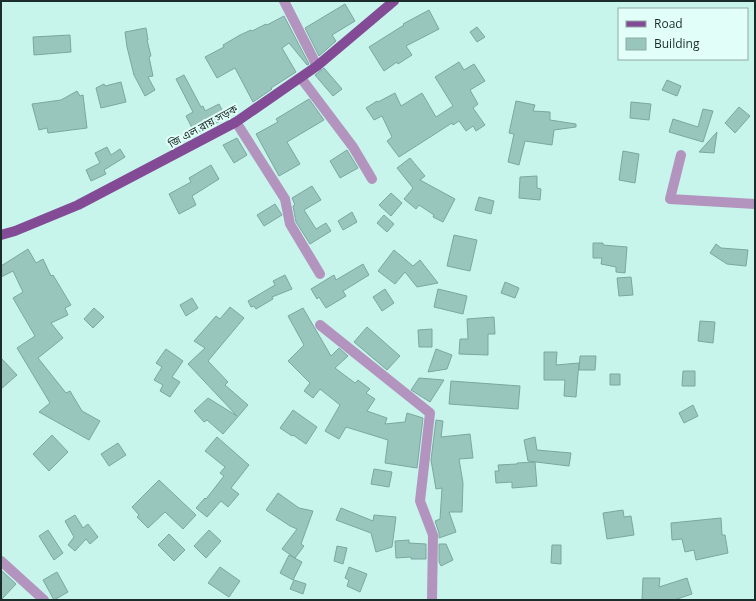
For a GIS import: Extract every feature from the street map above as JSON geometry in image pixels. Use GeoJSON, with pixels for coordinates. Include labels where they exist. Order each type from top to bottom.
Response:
{"type":"FeatureCollection","features":[{"type":"Feature","properties":{"kind":"main road","name":"জি এল রায় সড়ক"},"geometry":{"type":"LineString","coordinates":[[1,235],[15,231],[78,205],[236,122],[317,66],[394,1]]}},
{"type":"Feature","properties":{"kind":"street"},"geometry":{"type":"LineString","coordinates":[[284,1],[317,66]]}},
{"type":"Feature","properties":{"kind":"street"},"geometry":{"type":"LineString","coordinates":[[301,78],[353,147],[372,179]]}},
{"type":"Feature","properties":{"kind":"street"},"geometry":{"type":"LineString","coordinates":[[236,122],[285,199],[290,224],[320,274]]}},
{"type":"Feature","properties":{"kind":"street"},"geometry":{"type":"LineString","coordinates":[[681,155],[670,200],[755,204]]}},
{"type":"Feature","properties":{"kind":"street"},"geometry":{"type":"LineString","coordinates":[[320,325],[430,413],[420,501],[432,535],[432,600]]}},
{"type":"Feature","properties":{"kind":"street"},"geometry":{"type":"LineString","coordinates":[[1,561],[44,600]]}},
{"type":"Feature","properties":{"kind":"building"},"geometry":{"type":"Polygon","coordinates":[[[345,4],[355,21],[332,35],[336,41],[319,56],[305,28],[345,4]]]}},
{"type":"Feature","properties":{"kind":"building"},"geometry":{"type":"Polygon","coordinates":[[[429,10],[439,29],[406,46],[412,55],[398,64],[397,62],[384,71],[369,47],[404,25],[403,24],[429,10]]]}},
{"type":"Feature","properties":{"kind":"building"},"geometry":{"type":"Polygon","coordinates":[[[284,16],[309,64],[307,65],[289,43],[282,48],[296,72],[253,102],[235,68],[217,78],[205,57],[224,47],[223,45],[240,35],[266,24],[267,25],[284,16]]]}},
{"type":"Feature","properties":{"kind":"building"},"geometry":{"type":"Polygon","coordinates":[[[477,27],[485,37],[477,42],[470,32],[477,27]]]}},
{"type":"Feature","properties":{"kind":"building"},"geometry":{"type":"Polygon","coordinates":[[[146,28],[151,56],[149,57],[153,76],[148,77],[155,90],[145,96],[134,75],[125,32],[146,28]]]}},
{"type":"Feature","properties":{"kind":"building"},"geometry":{"type":"Polygon","coordinates":[[[70,35],[71,52],[34,55],[33,37],[70,35]]]}},
{"type":"Feature","properties":{"kind":"building"},"geometry":{"type":"Polygon","coordinates":[[[459,62],[464,70],[474,64],[485,81],[470,90],[478,104],[473,108],[485,125],[476,131],[473,126],[466,131],[459,121],[453,125],[452,123],[399,157],[387,141],[392,137],[382,116],[374,120],[366,108],[395,93],[401,106],[422,93],[436,117],[453,106],[435,77],[459,62]]]}},
{"type":"Feature","properties":{"kind":"building"},"geometry":{"type":"Polygon","coordinates":[[[324,68],[342,89],[333,96],[315,75],[324,68]]]}},
{"type":"Feature","properties":{"kind":"building"},"geometry":{"type":"Polygon","coordinates":[[[184,75],[201,107],[203,106],[205,111],[219,104],[226,118],[195,134],[186,116],[193,112],[176,79],[184,75]]]}},
{"type":"Feature","properties":{"kind":"building"},"geometry":{"type":"Polygon","coordinates":[[[667,80],[681,86],[677,96],[662,90],[667,80]]]}},
{"type":"Feature","properties":{"kind":"building"},"geometry":{"type":"Polygon","coordinates":[[[121,82],[126,102],[101,108],[96,88],[104,84],[105,86],[121,82]]]}},
{"type":"Feature","properties":{"kind":"building"},"geometry":{"type":"Polygon","coordinates":[[[77,91],[80,96],[83,95],[87,128],[48,133],[47,128],[39,130],[32,104],[61,100],[77,91]]]}},
{"type":"Feature","properties":{"kind":"building"},"geometry":{"type":"Polygon","coordinates":[[[309,99],[324,120],[287,142],[300,164],[279,176],[256,134],[278,122],[276,119],[309,99]]]}},
{"type":"Feature","properties":{"kind":"building"},"geometry":{"type":"Polygon","coordinates":[[[516,101],[535,105],[533,111],[550,112],[550,120],[576,124],[576,127],[554,130],[552,145],[525,141],[519,165],[508,162],[514,134],[509,133],[516,101]]]}},
{"type":"Feature","properties":{"kind":"building"},"geometry":{"type":"Polygon","coordinates":[[[631,102],[651,104],[649,120],[630,118],[631,102]]]}},
{"type":"Feature","properties":{"kind":"building"},"geometry":{"type":"Polygon","coordinates":[[[739,107],[750,116],[735,133],[725,123],[739,107]]]}},
{"type":"Feature","properties":{"kind":"building"},"geometry":{"type":"Polygon","coordinates":[[[703,109],[713,111],[703,142],[669,132],[673,119],[698,127],[703,109]]]}},
{"type":"Feature","properties":{"kind":"building"},"geometry":{"type":"Polygon","coordinates":[[[717,132],[714,153],[699,152],[717,132]]]}},
{"type":"Feature","properties":{"kind":"building"},"geometry":{"type":"Polygon","coordinates":[[[237,138],[247,155],[234,163],[223,145],[237,138]]]}},
{"type":"Feature","properties":{"kind":"building"},"geometry":{"type":"Polygon","coordinates":[[[107,147],[111,155],[120,149],[125,157],[104,170],[106,174],[91,181],[86,170],[100,163],[95,153],[107,147]]]}},
{"type":"Feature","properties":{"kind":"building"},"geometry":{"type":"Polygon","coordinates":[[[347,150],[358,168],[340,178],[330,161],[347,150]]]}},
{"type":"Feature","properties":{"kind":"building"},"geometry":{"type":"Polygon","coordinates":[[[623,151],[639,154],[635,183],[619,180],[623,151]]]}},
{"type":"Feature","properties":{"kind":"building"},"geometry":{"type":"Polygon","coordinates":[[[410,158],[425,176],[420,180],[455,199],[443,222],[433,217],[434,215],[419,205],[416,209],[404,199],[413,188],[397,168],[410,158]]]}},
{"type":"Feature","properties":{"kind":"building"},"geometry":{"type":"Polygon","coordinates":[[[211,165],[219,179],[192,196],[196,205],[179,214],[169,194],[191,182],[189,178],[211,165]]]}},
{"type":"Feature","properties":{"kind":"building"},"geometry":{"type":"Polygon","coordinates":[[[537,176],[537,188],[541,189],[540,200],[519,198],[520,177],[537,176]]]}},
{"type":"Feature","properties":{"kind":"building"},"geometry":{"type":"Polygon","coordinates":[[[312,186],[321,200],[304,210],[316,229],[326,223],[331,231],[310,244],[296,222],[293,206],[295,205],[292,198],[312,186]]]}},
{"type":"Feature","properties":{"kind":"building"},"geometry":{"type":"Polygon","coordinates":[[[391,193],[402,203],[391,216],[379,205],[391,193]]]}},
{"type":"Feature","properties":{"kind":"building"},"geometry":{"type":"Polygon","coordinates":[[[479,197],[494,201],[491,214],[475,210],[479,197]]]}},
{"type":"Feature","properties":{"kind":"building"},"geometry":{"type":"Polygon","coordinates":[[[275,204],[282,215],[264,226],[257,215],[275,204]]]}},
{"type":"Feature","properties":{"kind":"building"},"geometry":{"type":"Polygon","coordinates":[[[352,212],[357,222],[343,230],[338,221],[352,212]]]}},
{"type":"Feature","properties":{"kind":"building"},"geometry":{"type":"Polygon","coordinates":[[[384,215],[394,224],[387,232],[377,223],[384,215]]]}},
{"type":"Feature","properties":{"kind":"building"},"geometry":{"type":"Polygon","coordinates":[[[454,235],[477,240],[470,271],[447,266],[454,235]]]}},
{"type":"Feature","properties":{"kind":"building"},"geometry":{"type":"Polygon","coordinates":[[[593,243],[627,247],[625,273],[616,272],[616,267],[601,264],[602,258],[593,258],[593,243]]]}},
{"type":"Feature","properties":{"kind":"building"},"geometry":{"type":"Polygon","coordinates":[[[716,244],[721,248],[748,250],[746,266],[727,264],[710,253],[716,244]]]}},
{"type":"Feature","properties":{"kind":"building"},"geometry":{"type":"Polygon","coordinates":[[[28,249],[36,263],[43,259],[51,276],[53,275],[71,305],[65,308],[68,315],[51,323],[63,338],[38,358],[66,393],[70,391],[82,411],[100,421],[89,440],[39,412],[50,403],[17,348],[35,336],[13,298],[23,292],[13,271],[1,277],[1,266],[28,249]]]}},
{"type":"Feature","properties":{"kind":"building"},"geometry":{"type":"Polygon","coordinates":[[[394,250],[413,266],[420,260],[438,283],[417,287],[405,272],[395,284],[378,271],[394,250]]]}},
{"type":"Feature","properties":{"kind":"building"},"geometry":{"type":"Polygon","coordinates":[[[363,264],[369,275],[343,291],[346,296],[326,308],[319,297],[317,299],[311,289],[334,275],[336,280],[363,264]]]}},
{"type":"Feature","properties":{"kind":"building"},"geometry":{"type":"Polygon","coordinates":[[[285,275],[292,289],[272,297],[273,299],[256,309],[254,306],[251,307],[248,301],[275,285],[273,281],[285,275]]]}},
{"type":"Feature","properties":{"kind":"building"},"geometry":{"type":"Polygon","coordinates":[[[631,277],[633,295],[619,296],[617,278],[631,277]]]}},
{"type":"Feature","properties":{"kind":"building"},"geometry":{"type":"Polygon","coordinates":[[[505,282],[519,288],[515,298],[501,293],[505,282]]]}},
{"type":"Feature","properties":{"kind":"building"},"geometry":{"type":"Polygon","coordinates":[[[385,289],[394,303],[382,311],[373,297],[385,289]]]}},
{"type":"Feature","properties":{"kind":"building"},"geometry":{"type":"Polygon","coordinates":[[[438,289],[467,296],[463,314],[434,307],[438,289]]]}},
{"type":"Feature","properties":{"kind":"building"},"geometry":{"type":"Polygon","coordinates":[[[192,298],[198,308],[186,316],[180,305],[192,298]]]}},
{"type":"Feature","properties":{"kind":"building"},"geometry":{"type":"Polygon","coordinates":[[[230,307],[244,318],[208,361],[228,382],[225,385],[248,405],[223,434],[207,420],[204,422],[194,411],[208,398],[237,416],[188,364],[205,348],[194,341],[216,316],[220,319],[230,307]]]}},
{"type":"Feature","properties":{"kind":"building"},"geometry":{"type":"Polygon","coordinates":[[[94,308],[104,317],[93,328],[84,319],[94,308]]]}},
{"type":"Feature","properties":{"kind":"building"},"geometry":{"type":"Polygon","coordinates":[[[303,308],[331,356],[339,348],[348,356],[335,368],[355,383],[358,380],[370,389],[366,393],[375,399],[367,411],[387,418],[385,424],[405,422],[407,413],[423,418],[417,468],[385,463],[388,440],[346,427],[339,439],[325,431],[340,405],[320,389],[313,398],[304,391],[310,383],[288,361],[304,345],[288,316],[303,308]]]}},
{"type":"Feature","properties":{"kind":"building"},"geometry":{"type":"Polygon","coordinates":[[[494,317],[495,334],[488,334],[488,355],[459,354],[460,339],[468,339],[467,319],[494,317]]]}},
{"type":"Feature","properties":{"kind":"building"},"geometry":{"type":"Polygon","coordinates":[[[700,321],[715,322],[713,343],[698,341],[700,321]]]}},
{"type":"Feature","properties":{"kind":"building"},"geometry":{"type":"Polygon","coordinates":[[[367,327],[400,356],[387,370],[354,342],[367,327]]]}},
{"type":"Feature","properties":{"kind":"building"},"geometry":{"type":"Polygon","coordinates":[[[432,329],[432,347],[419,347],[418,330],[432,329]]]}},
{"type":"Feature","properties":{"kind":"building"},"geometry":{"type":"Polygon","coordinates":[[[166,349],[183,361],[172,377],[180,382],[170,397],[160,391],[163,385],[154,380],[162,367],[156,363],[166,349]]]}},
{"type":"Feature","properties":{"kind":"building"},"geometry":{"type":"Polygon","coordinates":[[[436,349],[452,355],[447,369],[428,372],[436,349]]]}},
{"type":"Feature","properties":{"kind":"building"},"geometry":{"type":"Polygon","coordinates":[[[544,352],[557,352],[556,365],[579,363],[576,397],[564,396],[565,380],[544,380],[544,352]]]}},
{"type":"Feature","properties":{"kind":"building"},"geometry":{"type":"Polygon","coordinates":[[[580,356],[596,356],[595,370],[579,370],[580,356]]]}},
{"type":"Feature","properties":{"kind":"building"},"geometry":{"type":"Polygon","coordinates":[[[1,358],[17,375],[1,389],[1,358]]]}},
{"type":"Feature","properties":{"kind":"building"},"geometry":{"type":"Polygon","coordinates":[[[683,371],[695,371],[695,386],[682,386],[683,371]]]}},
{"type":"Feature","properties":{"kind":"building"},"geometry":{"type":"Polygon","coordinates":[[[610,374],[620,374],[620,385],[610,385],[610,374]]]}},
{"type":"Feature","properties":{"kind":"building"},"geometry":{"type":"Polygon","coordinates":[[[419,378],[444,380],[430,402],[411,390],[419,378]]]}},
{"type":"Feature","properties":{"kind":"building"},"geometry":{"type":"Polygon","coordinates":[[[451,381],[520,386],[518,409],[449,404],[451,381]]]}},
{"type":"Feature","properties":{"kind":"building"},"geometry":{"type":"Polygon","coordinates":[[[693,405],[698,416],[684,423],[679,413],[693,405]]]}},
{"type":"Feature","properties":{"kind":"building"},"geometry":{"type":"Polygon","coordinates":[[[293,410],[317,427],[306,444],[280,428],[293,410]]]}},
{"type":"Feature","properties":{"kind":"building"},"geometry":{"type":"Polygon","coordinates":[[[436,420],[443,421],[441,437],[470,434],[473,458],[459,459],[463,483],[462,512],[449,512],[456,532],[439,538],[435,521],[440,519],[442,488],[436,489],[431,460],[436,420]]]}},
{"type":"Feature","properties":{"kind":"building"},"geometry":{"type":"Polygon","coordinates":[[[52,435],[68,452],[49,471],[33,454],[52,435]]]}},
{"type":"Feature","properties":{"kind":"building"},"geometry":{"type":"Polygon","coordinates":[[[217,437],[249,465],[231,488],[239,494],[228,507],[221,501],[207,517],[196,508],[205,498],[206,499],[224,476],[220,473],[225,467],[205,451],[217,437]]]}},
{"type":"Feature","properties":{"kind":"building"},"geometry":{"type":"Polygon","coordinates":[[[535,437],[537,450],[571,453],[569,466],[528,461],[524,440],[535,437]]]}},
{"type":"Feature","properties":{"kind":"building"},"geometry":{"type":"Polygon","coordinates":[[[118,443],[126,455],[109,466],[101,454],[118,443]]]}},
{"type":"Feature","properties":{"kind":"building"},"geometry":{"type":"Polygon","coordinates":[[[535,462],[537,486],[512,488],[512,482],[496,483],[495,471],[499,471],[498,465],[535,462]]]}},
{"type":"Feature","properties":{"kind":"building"},"geometry":{"type":"Polygon","coordinates":[[[374,469],[392,472],[389,487],[371,484],[374,469]]]}},
{"type":"Feature","properties":{"kind":"building"},"geometry":{"type":"Polygon","coordinates":[[[159,480],[196,515],[183,529],[165,512],[148,528],[137,517],[139,515],[132,507],[159,480]]]}},
{"type":"Feature","properties":{"kind":"building"},"geometry":{"type":"Polygon","coordinates":[[[278,493],[299,508],[313,511],[301,544],[304,546],[295,558],[282,549],[297,529],[266,510],[278,493]]]}},
{"type":"Feature","properties":{"kind":"building"},"geometry":{"type":"Polygon","coordinates":[[[341,508],[373,521],[374,515],[396,517],[392,547],[376,552],[371,533],[336,520],[341,508]]]}},
{"type":"Feature","properties":{"kind":"building"},"geometry":{"type":"Polygon","coordinates":[[[623,510],[624,517],[631,516],[634,535],[607,539],[603,513],[623,510]]]}},
{"type":"Feature","properties":{"kind":"building"},"geometry":{"type":"Polygon","coordinates":[[[75,515],[83,528],[88,524],[98,537],[90,544],[86,539],[75,551],[68,545],[74,537],[65,521],[75,515]]]}},
{"type":"Feature","properties":{"kind":"building"},"geometry":{"type":"Polygon","coordinates":[[[721,518],[722,535],[725,535],[728,553],[696,560],[694,550],[685,552],[682,539],[672,540],[671,523],[721,518]]]}},
{"type":"Feature","properties":{"kind":"building"},"geometry":{"type":"Polygon","coordinates":[[[48,530],[63,553],[54,560],[39,536],[48,530]]]}},
{"type":"Feature","properties":{"kind":"building"},"geometry":{"type":"Polygon","coordinates":[[[209,530],[221,541],[206,558],[194,546],[209,530]]]}},
{"type":"Feature","properties":{"kind":"building"},"geometry":{"type":"Polygon","coordinates":[[[169,534],[185,550],[174,561],[158,545],[169,534]]]}},
{"type":"Feature","properties":{"kind":"building"},"geometry":{"type":"Polygon","coordinates":[[[409,540],[409,543],[426,544],[426,559],[411,559],[411,557],[396,558],[395,541],[409,540]]]}},
{"type":"Feature","properties":{"kind":"building"},"geometry":{"type":"Polygon","coordinates":[[[439,544],[446,544],[453,560],[441,566],[439,562],[439,544]]]}},
{"type":"Feature","properties":{"kind":"building"},"geometry":{"type":"Polygon","coordinates":[[[552,545],[561,545],[561,564],[551,563],[552,545]]]}},
{"type":"Feature","properties":{"kind":"building"},"geometry":{"type":"Polygon","coordinates":[[[337,546],[347,548],[343,564],[334,561],[337,546]]]}},
{"type":"Feature","properties":{"kind":"building"},"geometry":{"type":"Polygon","coordinates":[[[289,555],[302,562],[293,580],[280,573],[289,555]]]}},
{"type":"Feature","properties":{"kind":"building"},"geometry":{"type":"Polygon","coordinates":[[[220,567],[240,581],[229,597],[208,583],[220,567]]]}},
{"type":"Feature","properties":{"kind":"building"},"geometry":{"type":"Polygon","coordinates":[[[349,567],[367,574],[360,592],[347,586],[349,580],[345,578],[349,567]]]}},
{"type":"Feature","properties":{"kind":"building"},"geometry":{"type":"Polygon","coordinates":[[[1,570],[16,584],[1,600],[1,570]]]}},
{"type":"Feature","properties":{"kind":"building"},"geometry":{"type":"Polygon","coordinates":[[[57,572],[68,592],[54,600],[43,580],[57,572]]]}},
{"type":"Feature","properties":{"kind":"building"},"geometry":{"type":"Polygon","coordinates":[[[643,578],[660,578],[659,587],[687,578],[692,594],[674,600],[642,600],[643,578]]]}},
{"type":"Feature","properties":{"kind":"building"},"geometry":{"type":"Polygon","coordinates":[[[294,580],[306,584],[303,594],[290,589],[294,580]]]}}]}
